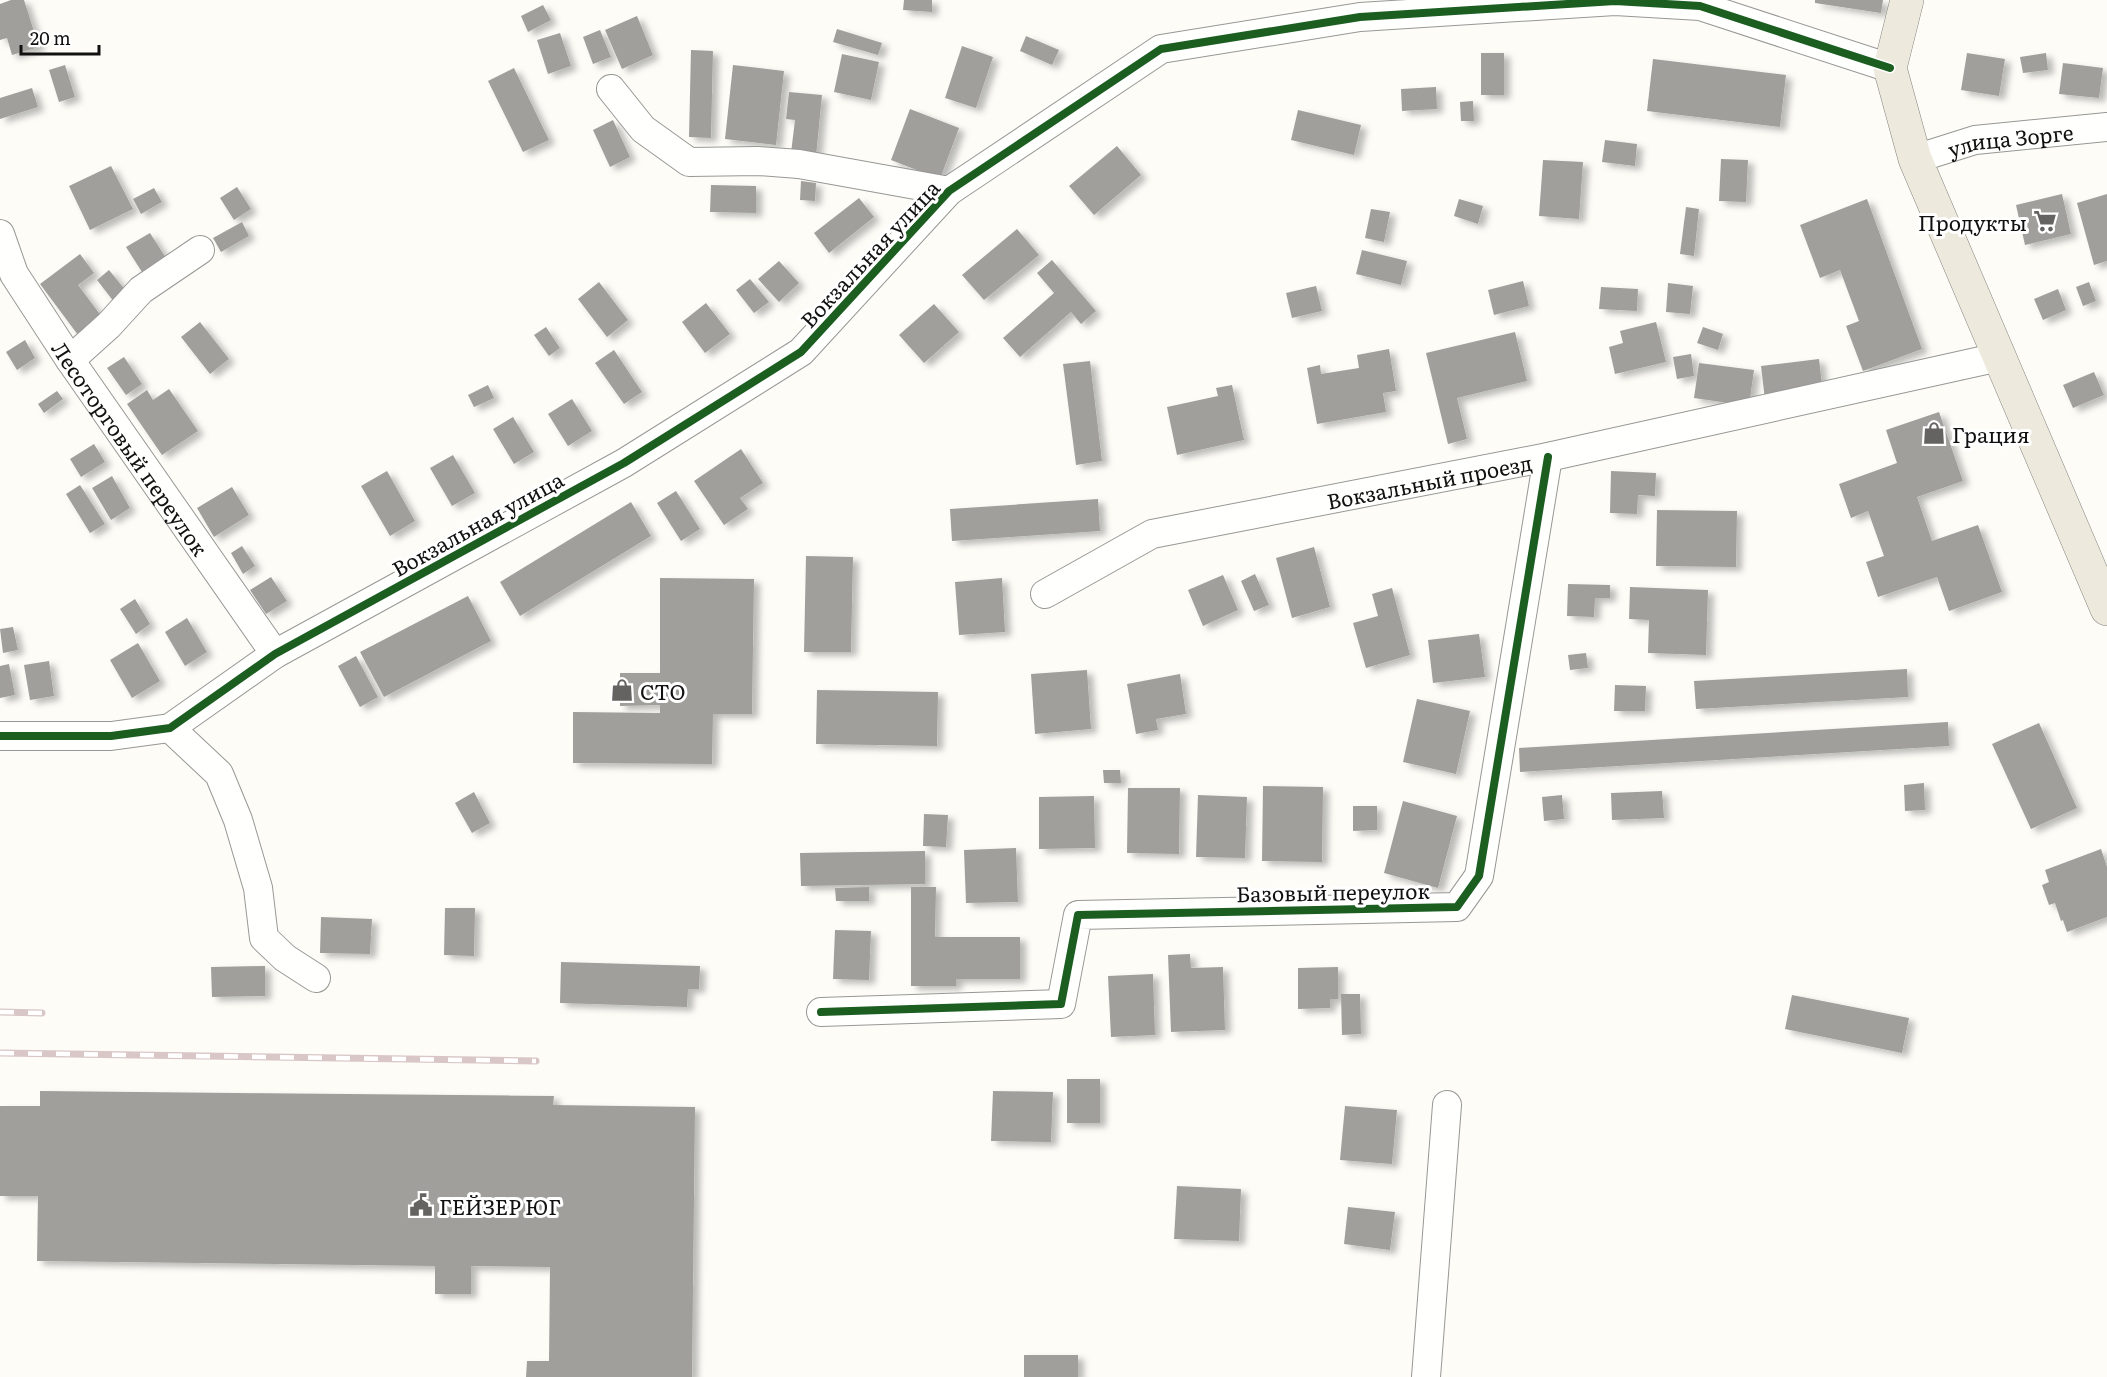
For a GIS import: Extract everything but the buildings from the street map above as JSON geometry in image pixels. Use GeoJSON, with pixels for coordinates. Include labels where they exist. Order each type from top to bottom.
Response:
{"type":"FeatureCollection","features":[{"type":"Feature","properties":{"kind":"main road"},"geometry":{"type":"LineString","coordinates":[[1907,0],[1890,68],[1915,159],[2106,602]]}},
{"type":"Feature","properties":{"kind":"street","name":"Вокзальная улица"},"geometry":{"type":"LineString","coordinates":[[0,736],[111,736],[170,728],[275,654],[624,463],[801,352],[949,191],[1161,49],[1359,9],[1615,1],[1700,3],[1890,68]]}},
{"type":"Feature","properties":{"kind":"street"},"geometry":{"type":"LineString","coordinates":[[611,89],[643,129],[689,162],[758,161],[799,164],[949,191]]}},
{"type":"Feature","properties":{"kind":"street","name":"улица Зорге"},"geometry":{"type":"LineString","coordinates":[[1915,159],[1975,140],[2107,127]]}},
{"type":"Feature","properties":{"kind":"street","name":"Лесоторговый переулок"},"geometry":{"type":"LineString","coordinates":[[0,234],[14,274],[70,360],[275,654]]}},
{"type":"Feature","properties":{"kind":"street"},"geometry":{"type":"LineString","coordinates":[[70,360],[109,325],[141,290],[200,250]]}},
{"type":"Feature","properties":{"kind":"street","name":"Вокзальный проезд"},"geometry":{"type":"LineString","coordinates":[[1045,594],[1152,534],[1548,457],[1999,357]]}},
{"type":"Feature","properties":{"kind":"street","name":"Базовый переулок"},"geometry":{"type":"LineString","coordinates":[[821,1012],[1061,1004],[1078,915],[1457,907],[1479,876],[1548,457]]}},
{"type":"Feature","properties":{"kind":"street"},"geometry":{"type":"LineString","coordinates":[[170,728],[219,774],[238,820],[258,888],[264,938],[285,958],[316,978]]}},
{"type":"Feature","properties":{"kind":"street"},"geometry":{"type":"LineString","coordinates":[[1426,1377],[1448,1105]]}},
{"type":"Feature","properties":{"kind":"railway"},"geometry":{"type":"LineString","coordinates":[[0,1012],[42,1013]]}},
{"type":"Feature","properties":{"kind":"railway"},"geometry":{"type":"LineString","coordinates":[[0,1053],[536,1061]]}},
{"type":"Feature","properties":{"kind":"cycle path"},"geometry":{"type":"LineString","coordinates":[[0,736],[111,736],[170,728],[275,654],[624,463],[801,352],[949,191],[1161,49],[1360,17],[1615,1],[1700,6],[1890,68]]}},
{"type":"Feature","properties":{"kind":"cycle path"},"geometry":{"type":"LineString","coordinates":[[821,1012],[1061,1004],[1078,915],[1457,907],[1479,876],[1548,457]]}},
{"type":"Feature","properties":{"kind":"place","name":"Продукты"},"geometry":{"type":"Point","coordinates":[2045,221]}},
{"type":"Feature","properties":{"kind":"place","name":"Грация"},"geometry":{"type":"Point","coordinates":[1934,433]}},
{"type":"Feature","properties":{"kind":"place","name":"СТО"},"geometry":{"type":"Point","coordinates":[622,690]}},
{"type":"Feature","properties":{"kind":"place","name":"ГЕЙЗЕР ЮГ"},"geometry":{"type":"Point","coordinates":[421,1205]}}]}
